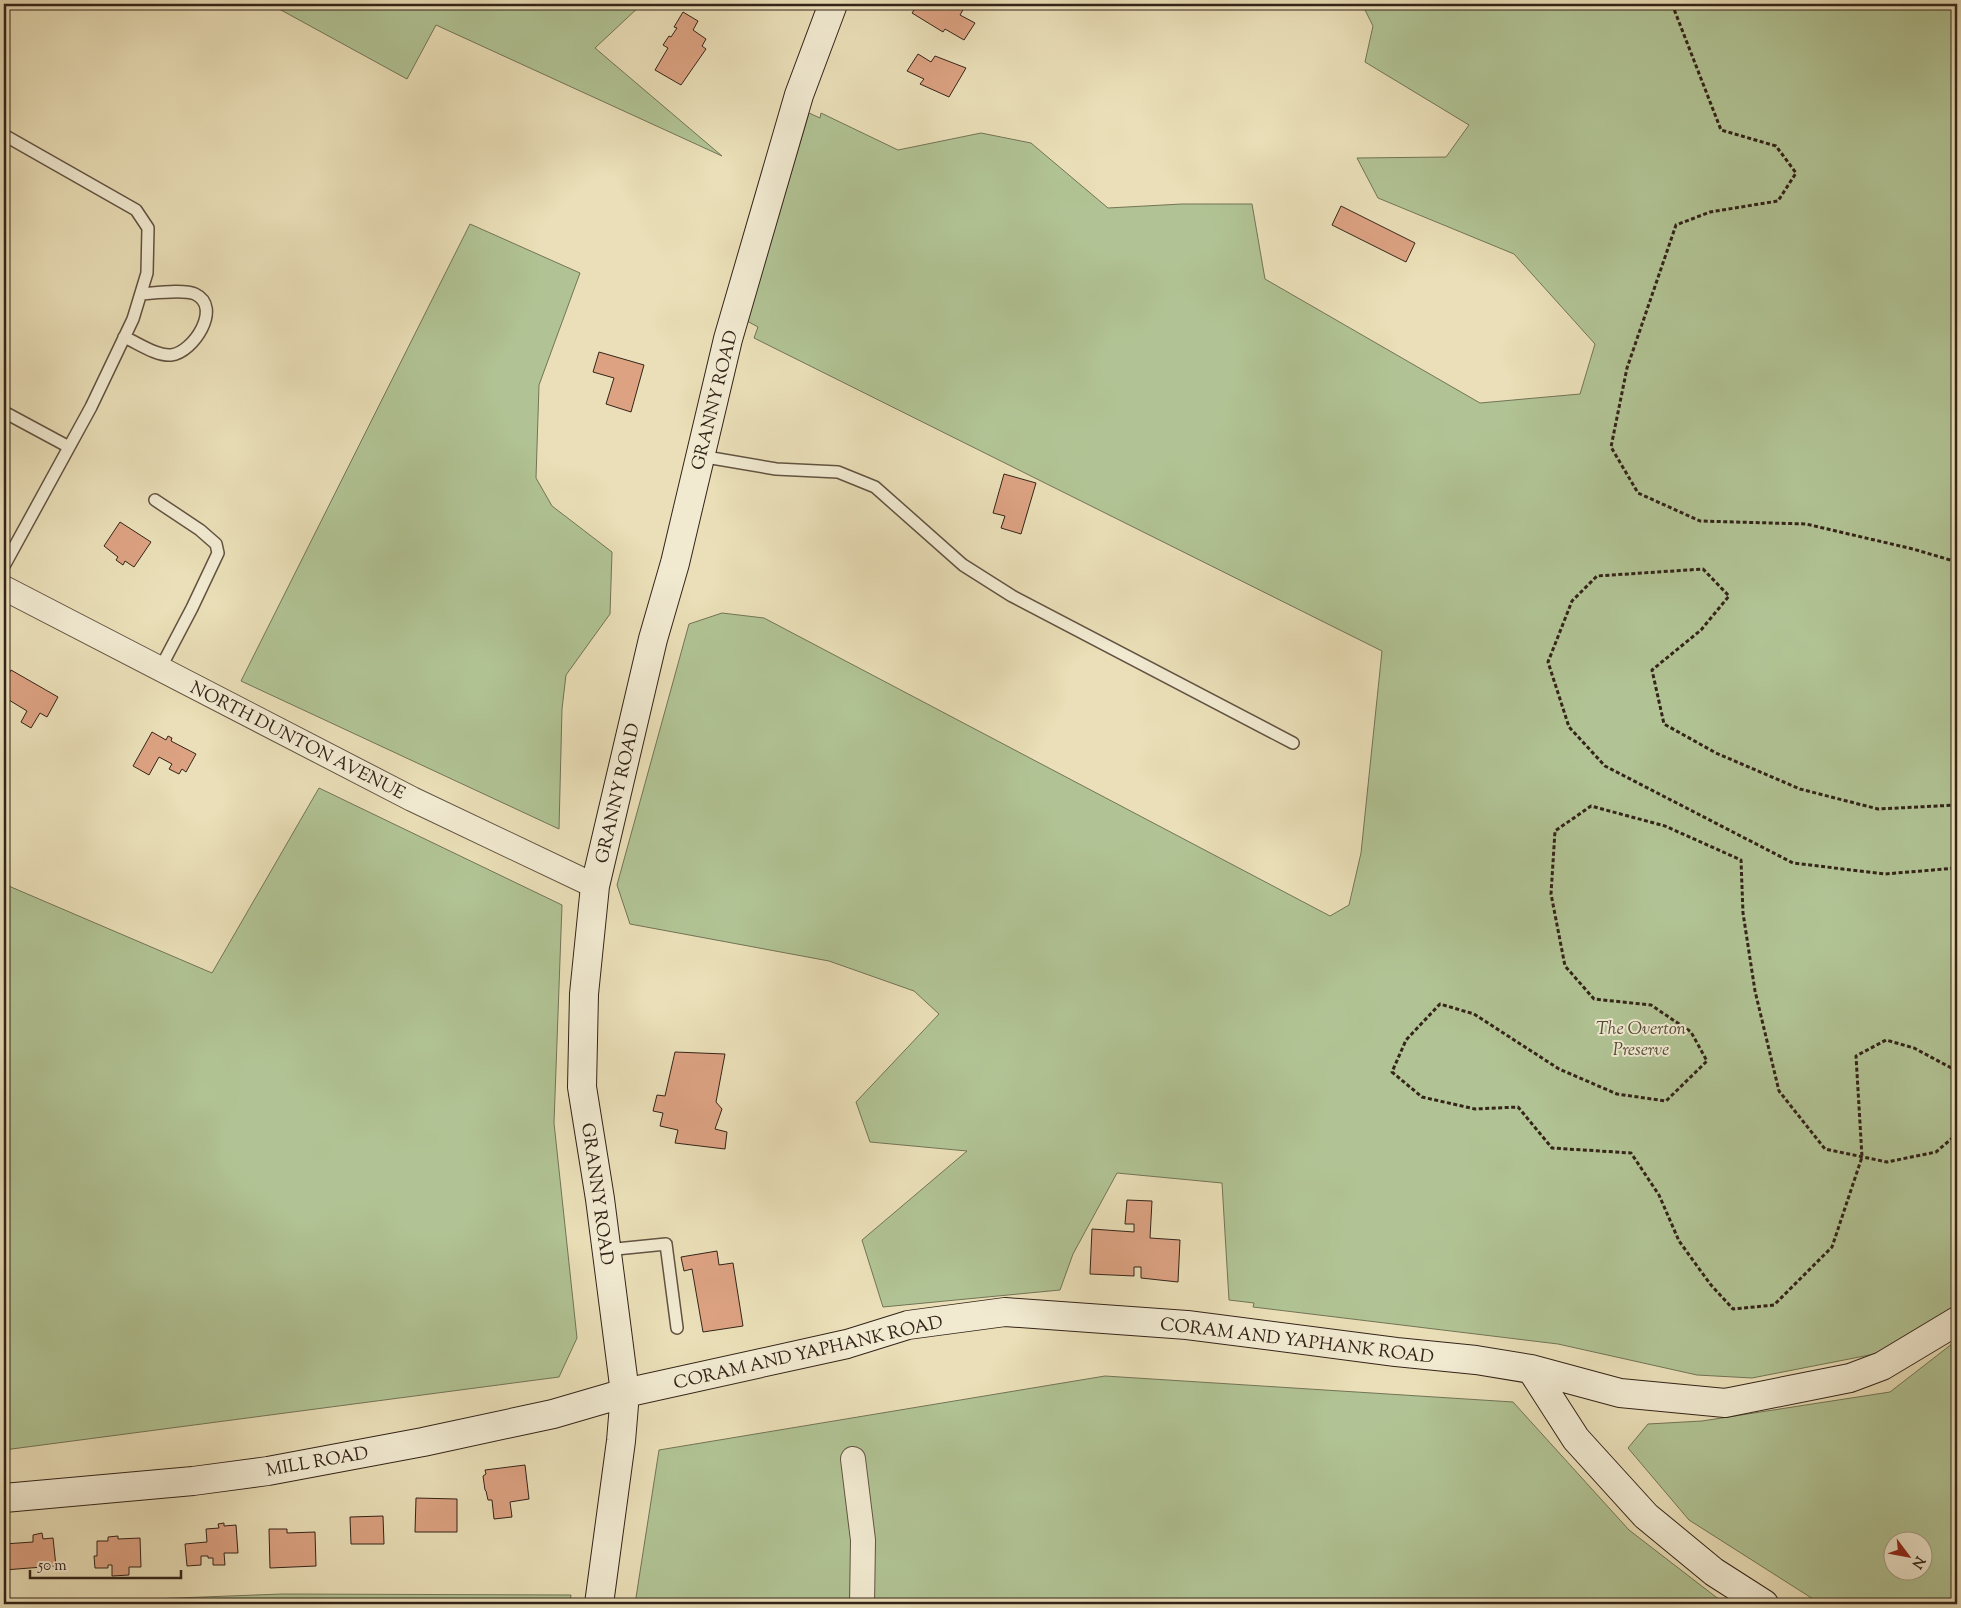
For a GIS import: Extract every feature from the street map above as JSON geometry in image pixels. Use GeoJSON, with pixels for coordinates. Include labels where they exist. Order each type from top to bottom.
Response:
{"type":"FeatureCollection","features":[{"type":"Feature","properties":{"kind":"main road","name":"GRANNY ROAD"},"geometry":{"type":"LineString","coordinates":[[599,1604],[622,1441],[626,1393],[582,1087],[584,994],[595,886],[653,639],[675,563],[728,339],[798,95],[833,4]]}},
{"type":"Feature","properties":{"kind":"main road","name":"CORAM AND YAPHANK ROAD"},"geometry":{"type":"LineString","coordinates":[[626,1393],[847,1344],[908,1326],[1004,1312],[1214,1328],[1396,1352],[1476,1360],[1531,1369],[1620,1393],[1724,1403],[1850,1378],[1882,1366],[1957,1321]]}},
{"type":"Feature","properties":{"kind":"main road"},"geometry":{"type":"LineString","coordinates":[[1531,1369],[1576,1439],[1646,1516],[1714,1572],[1764,1604]]}},
{"type":"Feature","properties":{"kind":"main road","name":"MILL ROAD"},"geometry":{"type":"LineString","coordinates":[[4,1498],[193,1481],[268,1470],[423,1442],[553,1414],[626,1393]]}},
{"type":"Feature","properties":{"kind":"street","name":"NORTH DUNTON AVENUE"},"geometry":{"type":"LineString","coordinates":[[4,588],[412,799],[595,886]]}},
{"type":"Feature","properties":{"kind":"street"},"geometry":{"type":"LineString","coordinates":[[853,1459],[863,1540],[862,1604]]}},
{"type":"Feature","properties":{"kind":"lane"},"geometry":{"type":"LineString","coordinates":[[4,135],[116,197],[136,210],[148,228],[147,274],[133,319],[91,407],[4,566]]}},
{"type":"Feature","properties":{"kind":"lane"},"geometry":{"type":"LineString","coordinates":[[124,337],[157,352],[172,355],[187,348],[201,331],[207,314],[203,299],[194,294],[141,294]]}},
{"type":"Feature","properties":{"kind":"lane"},"geometry":{"type":"LineString","coordinates":[[4,412],[69,447]]}},
{"type":"Feature","properties":{"kind":"lane"},"geometry":{"type":"LineString","coordinates":[[700,456],[776,469],[838,472],[875,487],[963,565],[1012,596],[1293,743]]}},
{"type":"Feature","properties":{"kind":"lane"},"geometry":{"type":"LineString","coordinates":[[155,500],[200,530],[216,544],[218,554],[160,669]]}},
{"type":"Feature","properties":{"kind":"lane"},"geometry":{"type":"LineString","coordinates":[[606,1250],[666,1244],[677,1328]]}},
{"type":"Feature","properties":{"kind":"path"},"geometry":{"type":"LineString","coordinates":[[1672,4],[1721,130],[1776,146],[1796,173],[1778,201],[1710,212],[1676,226],[1627,368],[1611,447],[1638,493],[1700,521],[1806,524],[1913,549],[1957,562]]}},
{"type":"Feature","properties":{"kind":"path"},"geometry":{"type":"LineString","coordinates":[[1957,805],[1878,809],[1800,789],[1716,752],[1664,724],[1652,670],[1701,630],[1729,596],[1703,568],[1597,576],[1572,601],[1548,662],[1569,727],[1605,766],[1792,863],[1885,874],[1957,868]]}},
{"type":"Feature","properties":{"kind":"path"},"geometry":{"type":"LineString","coordinates":[[1957,1071],[1914,1048],[1886,1040],[1856,1056],[1862,1157],[1832,1247],[1774,1305],[1733,1309],[1711,1285],[1680,1241],[1659,1195],[1631,1154],[1552,1148],[1518,1107],[1475,1110],[1422,1097],[1392,1072],[1406,1040],[1440,1004],[1474,1014],[1559,1069],[1616,1094],[1666,1101],[1707,1061],[1690,1032],[1651,1005],[1594,999],[1565,966],[1551,894],[1555,831],[1591,806],[1665,826],[1741,860],[1743,913],[1755,991],[1779,1091],[1825,1149],[1862,1157],[1887,1162],[1936,1152],[1957,1134]]}},
{"type":"Feature","properties":{"kind":"green space"},"geometry":{"type":"Polygon","coordinates":[[[270,4],[642,4],[595,48],[722,156],[436,25],[407,79],[270,4]]]}},
{"type":"Feature","properties":{"kind":"green space","name":"The Overton Preserve"},"geometry":{"type":"Polygon","coordinates":[[[1362,4],[1957,4],[1957,1305],[1885,1352],[1752,1378],[1697,1375],[1558,1344],[1253,1307],[1254,1303],[1229,1300],[1222,1183],[1117,1173],[1073,1254],[1060,1290],[883,1307],[862,1240],[967,1151],[870,1142],[856,1102],[939,1014],[914,991],[829,961],[630,924],[617,885],[689,624],[722,613],[764,618],[1330,916],[1349,905],[1361,853],[1382,651],[754,338],[758,327],[747,321],[809,113],[820,118],[821,113],[898,150],[981,133],[1031,143],[1108,208],[1182,204],[1252,204],[1265,279],[1480,403],[1580,394],[1595,344],[1514,254],[1378,198],[1357,158],[1446,157],[1469,125],[1365,62],[1373,26],[1362,4]]]}},
{"type":"Feature","properties":{"kind":"green space"},"geometry":{"type":"Polygon","coordinates":[[[470,224],[580,273],[539,385],[536,478],[552,506],[612,552],[610,614],[566,675],[562,709],[559,829],[241,681],[470,224]]]}},
{"type":"Feature","properties":{"kind":"green space"},"geometry":{"type":"Polygon","coordinates":[[[319,788],[562,905],[554,1123],[577,1338],[559,1377],[4,1450],[4,884],[212,973],[319,788]]]}},
{"type":"Feature","properties":{"kind":"green space"},"geometry":{"type":"Polygon","coordinates":[[[1957,1340],[1957,1604],[1821,1604],[1689,1520],[1628,1448],[1648,1424],[1702,1421],[1890,1392],[1957,1340]]]}},
{"type":"Feature","properties":{"kind":"green space"},"geometry":{"type":"Polygon","coordinates":[[[1105,1376],[1513,1402],[1629,1530],[1725,1604],[635,1604],[659,1450],[1105,1376]]]}},
{"type":"Feature","properties":{"kind":"green space"},"geometry":{"type":"Polygon","coordinates":[[[282,1594],[571,1595],[570,1604],[19,1604],[282,1594]]]}},
{"type":"Feature","properties":{"kind":"building"},"geometry":{"type":"Polygon","coordinates":[[[918,4],[957,4],[964,8],[960,15],[975,23],[964,40],[945,29],[943,32],[912,13],[918,4]]]}},
{"type":"Feature","properties":{"kind":"building"},"geometry":{"type":"Polygon","coordinates":[[[683,12],[698,21],[693,30],[706,39],[702,46],[706,49],[681,85],[655,70],[668,48],[663,45],[677,28],[674,27],[683,12]]]}},
{"type":"Feature","properties":{"kind":"building"},"geometry":{"type":"Polygon","coordinates":[[[918,54],[931,62],[935,56],[966,68],[949,97],[920,84],[924,79],[907,71],[918,54]]]}},
{"type":"Feature","properties":{"kind":"building"},"geometry":{"type":"Polygon","coordinates":[[[1341,206],[1415,243],[1406,262],[1332,225],[1341,206]]]}},
{"type":"Feature","properties":{"kind":"building"},"geometry":{"type":"Polygon","coordinates":[[[599,352],[644,365],[631,412],[606,404],[614,378],[593,372],[599,352]]]}},
{"type":"Feature","properties":{"kind":"building"},"geometry":{"type":"Polygon","coordinates":[[[1004,474],[1036,483],[1021,534],[1001,528],[1005,516],[993,513],[1004,474]]]}},
{"type":"Feature","properties":{"kind":"building"},"geometry":{"type":"Polygon","coordinates":[[[120,522],[151,542],[134,567],[125,561],[123,565],[116,560],[118,557],[104,546],[120,522]]]}},
{"type":"Feature","properties":{"kind":"building"},"geometry":{"type":"Polygon","coordinates":[[[11,670],[58,697],[47,717],[40,713],[31,728],[21,722],[27,711],[4,697],[4,683],[11,670]]]}},
{"type":"Feature","properties":{"kind":"building"},"geometry":{"type":"Polygon","coordinates":[[[152,732],[166,740],[168,736],[172,738],[171,741],[196,754],[186,772],[182,769],[179,774],[169,769],[172,764],[159,757],[149,775],[133,766],[152,732]]]}},
{"type":"Feature","properties":{"kind":"building"},"geometry":{"type":"Polygon","coordinates":[[[675,1052],[725,1054],[716,1102],[722,1109],[715,1129],[727,1132],[725,1149],[675,1143],[678,1130],[660,1126],[663,1113],[653,1111],[657,1095],[665,1096],[675,1052]]]}},
{"type":"Feature","properties":{"kind":"building"},"geometry":{"type":"Polygon","coordinates":[[[1127,1200],[1152,1201],[1150,1238],[1180,1240],[1178,1282],[1141,1278],[1141,1267],[1134,1267],[1134,1276],[1090,1274],[1092,1229],[1134,1232],[1134,1224],[1125,1224],[1127,1200]]]}},
{"type":"Feature","properties":{"kind":"building"},"geometry":{"type":"Polygon","coordinates":[[[717,1251],[719,1265],[733,1263],[743,1326],[703,1332],[692,1269],[684,1271],[681,1257],[717,1251]]]}},
{"type":"Feature","properties":{"kind":"building"},"geometry":{"type":"Polygon","coordinates":[[[525,1465],[529,1499],[510,1502],[512,1517],[494,1519],[492,1500],[488,1500],[485,1490],[483,1476],[486,1474],[485,1470],[525,1465]]]}},
{"type":"Feature","properties":{"kind":"building"},"geometry":{"type":"Polygon","coordinates":[[[416,1498],[457,1499],[457,1532],[415,1532],[416,1498]]]}},
{"type":"Feature","properties":{"kind":"building"},"geometry":{"type":"Polygon","coordinates":[[[383,1516],[384,1544],[351,1544],[350,1517],[383,1516]]]}},
{"type":"Feature","properties":{"kind":"building"},"geometry":{"type":"Polygon","coordinates":[[[224,1523],[224,1526],[236,1525],[238,1553],[224,1553],[225,1565],[213,1565],[213,1558],[201,1556],[201,1565],[187,1566],[185,1544],[207,1542],[206,1529],[219,1528],[218,1524],[224,1523]]]}},
{"type":"Feature","properties":{"kind":"building"},"geometry":{"type":"Polygon","coordinates":[[[269,1529],[287,1529],[287,1533],[315,1532],[316,1566],[270,1568],[269,1529]]]}},
{"type":"Feature","properties":{"kind":"building"},"geometry":{"type":"Polygon","coordinates":[[[42,1533],[43,1539],[53,1538],[56,1566],[4,1570],[4,1544],[33,1542],[33,1535],[42,1533]]]}},
{"type":"Feature","properties":{"kind":"building"},"geometry":{"type":"Polygon","coordinates":[[[118,1536],[118,1539],[140,1538],[141,1567],[129,1567],[129,1575],[112,1576],[112,1565],[108,1565],[108,1568],[95,1568],[94,1556],[97,1556],[97,1541],[108,1541],[108,1537],[118,1536]]]}}]}
